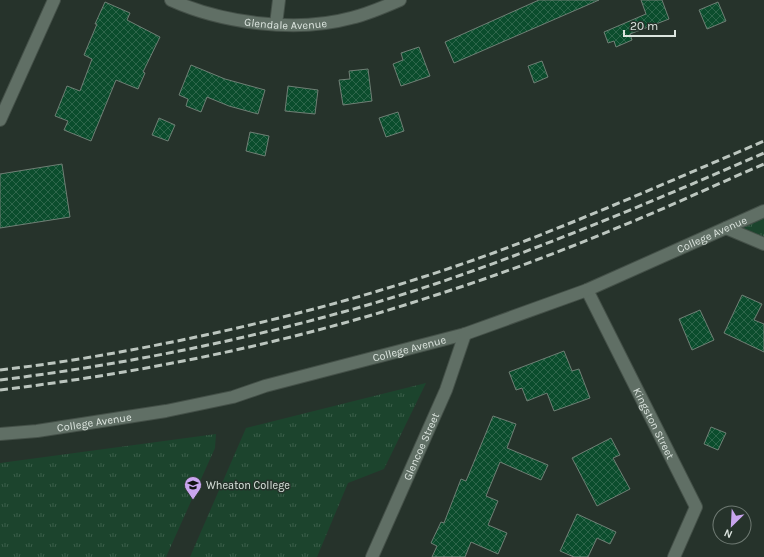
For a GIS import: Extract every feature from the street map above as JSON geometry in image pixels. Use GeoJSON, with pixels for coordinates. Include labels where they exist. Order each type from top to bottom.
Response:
{"type":"FeatureCollection","features":[{"type":"Feature","properties":{"kind":"street"},"geometry":{"type":"LineString","coordinates":[[0,120],[54,0]]}},
{"type":"Feature","properties":{"kind":"street","name":"Glendale Avenue"},"geometry":{"type":"LineString","coordinates":[[171,0],[185,6],[235,20],[276,24],[320,24],[350,19],[400,0]]}},
{"type":"Feature","properties":{"kind":"street"},"geometry":{"type":"LineString","coordinates":[[276,24],[279,0]]}},
{"type":"Feature","properties":{"kind":"street","name":"College Avenue"},"geometry":{"type":"LineString","coordinates":[[0,434],[166,411],[233,397],[265,386],[464,334],[587,290],[764,210]]}},
{"type":"Feature","properties":{"kind":"street"},"geometry":{"type":"LineString","coordinates":[[726,228],[764,244]]}},
{"type":"Feature","properties":{"kind":"street","name":"Kingston Street"},"geometry":{"type":"LineString","coordinates":[[587,290],[696,507],[674,557]]}},
{"type":"Feature","properties":{"kind":"street","name":"Glencoe Street"},"geometry":{"type":"LineString","coordinates":[[372,557],[446,390],[464,334]]}},
{"type":"Feature","properties":{"kind":"green space"},"geometry":{"type":"Polygon","coordinates":[[[764,217],[764,239],[738,228],[764,217]]]}},
{"type":"Feature","properties":{"kind":"green space"},"geometry":{"type":"Polygon","coordinates":[[[426,383],[384,469],[348,483],[317,557],[190,557],[246,428],[426,383]]]}},
{"type":"Feature","properties":{"kind":"green space"},"geometry":{"type":"Polygon","coordinates":[[[216,434],[215,448],[166,557],[0,557],[0,463],[216,434]]]}},
{"type":"Feature","properties":{"kind":"building"},"geometry":{"type":"Polygon","coordinates":[[[539,0],[599,0],[454,63],[445,42],[539,0]]]}},
{"type":"Feature","properties":{"kind":"building"},"geometry":{"type":"Polygon","coordinates":[[[641,0],[662,0],[669,19],[630,34],[632,40],[616,47],[614,41],[608,43],[604,32],[646,14],[641,0]]]}},
{"type":"Feature","properties":{"kind":"building"},"geometry":{"type":"Polygon","coordinates":[[[105,2],[130,13],[127,20],[160,37],[143,72],[145,73],[138,89],[116,80],[91,141],[64,130],[68,121],[55,116],[67,86],[80,91],[92,59],[84,55],[105,2]]]}},
{"type":"Feature","properties":{"kind":"building"},"geometry":{"type":"Polygon","coordinates":[[[718,2],[726,21],[707,29],[699,10],[718,2]]]}},
{"type":"Feature","properties":{"kind":"building"},"geometry":{"type":"Polygon","coordinates":[[[419,47],[430,76],[401,86],[393,64],[403,60],[401,53],[419,47]]]}},
{"type":"Feature","properties":{"kind":"building"},"geometry":{"type":"Polygon","coordinates":[[[542,61],[548,77],[534,83],[528,66],[542,61]]]}},
{"type":"Feature","properties":{"kind":"building"},"geometry":{"type":"Polygon","coordinates":[[[191,65],[225,79],[265,90],[258,114],[229,106],[207,97],[201,112],[186,106],[188,99],[179,95],[191,65]]]}},
{"type":"Feature","properties":{"kind":"building"},"geometry":{"type":"Polygon","coordinates":[[[368,69],[372,101],[343,105],[339,80],[350,79],[349,71],[368,69]]]}},
{"type":"Feature","properties":{"kind":"building"},"geometry":{"type":"Polygon","coordinates":[[[288,86],[318,90],[315,114],[285,111],[288,86]]]}},
{"type":"Feature","properties":{"kind":"building"},"geometry":{"type":"Polygon","coordinates":[[[398,112],[404,131],[386,137],[379,118],[398,112]]]}},
{"type":"Feature","properties":{"kind":"building"},"geometry":{"type":"Polygon","coordinates":[[[159,118],[175,125],[168,141],[152,135],[159,118]]]}},
{"type":"Feature","properties":{"kind":"building"},"geometry":{"type":"Polygon","coordinates":[[[250,132],[269,136],[265,156],[246,151],[250,132]]]}},
{"type":"Feature","properties":{"kind":"building"},"geometry":{"type":"Polygon","coordinates":[[[62,164],[70,217],[0,228],[0,174],[62,164]]]}},
{"type":"Feature","properties":{"kind":"building"},"geometry":{"type":"Polygon","coordinates":[[[742,295],[762,304],[754,320],[764,324],[764,352],[724,333],[742,295]]]}},
{"type":"Feature","properties":{"kind":"building"},"geometry":{"type":"Polygon","coordinates":[[[700,310],[714,340],[692,350],[679,319],[700,310]]]}},
{"type":"Feature","properties":{"kind":"building"},"geometry":{"type":"Polygon","coordinates":[[[564,351],[572,371],[579,369],[590,398],[554,411],[547,393],[527,401],[522,388],[516,390],[509,372],[564,351]]]}},
{"type":"Feature","properties":{"kind":"building"},"geometry":{"type":"Polygon","coordinates":[[[493,416],[516,424],[507,448],[548,465],[541,480],[500,462],[486,496],[498,501],[488,525],[507,533],[498,554],[471,542],[465,557],[432,557],[437,546],[431,543],[441,522],[444,523],[461,479],[466,481],[493,416]]]}},
{"type":"Feature","properties":{"kind":"building"},"geometry":{"type":"Polygon","coordinates":[[[711,427],[726,433],[718,450],[704,444],[711,427]]]}},
{"type":"Feature","properties":{"kind":"building"},"geometry":{"type":"Polygon","coordinates":[[[611,438],[620,455],[613,458],[630,489],[597,506],[572,458],[611,438]]]}},
{"type":"Feature","properties":{"kind":"building"},"geometry":{"type":"Polygon","coordinates":[[[577,514],[616,532],[610,544],[597,538],[588,557],[574,557],[560,551],[577,514]]]}},
{"type":"Feature","properties":{"kind":"railway"},"geometry":{"type":"LineString","coordinates":[[0,370],[82,359],[177,341],[270,320],[361,296],[452,268],[564,226],[764,141]]}},
{"type":"Feature","properties":{"kind":"railway"},"geometry":{"type":"LineString","coordinates":[[0,380],[55,373],[165,354],[275,330],[382,301],[435,284],[560,238],[764,153]]}},
{"type":"Feature","properties":{"kind":"railway"},"geometry":{"type":"LineString","coordinates":[[0,390],[55,383],[166,364],[275,341],[383,312],[483,279],[601,235],[764,164]]}},
{"type":"Feature","properties":{"kind":"place","name":"Wheaton College"},"geometry":{"type":"Point","coordinates":[193,500]}}]}
